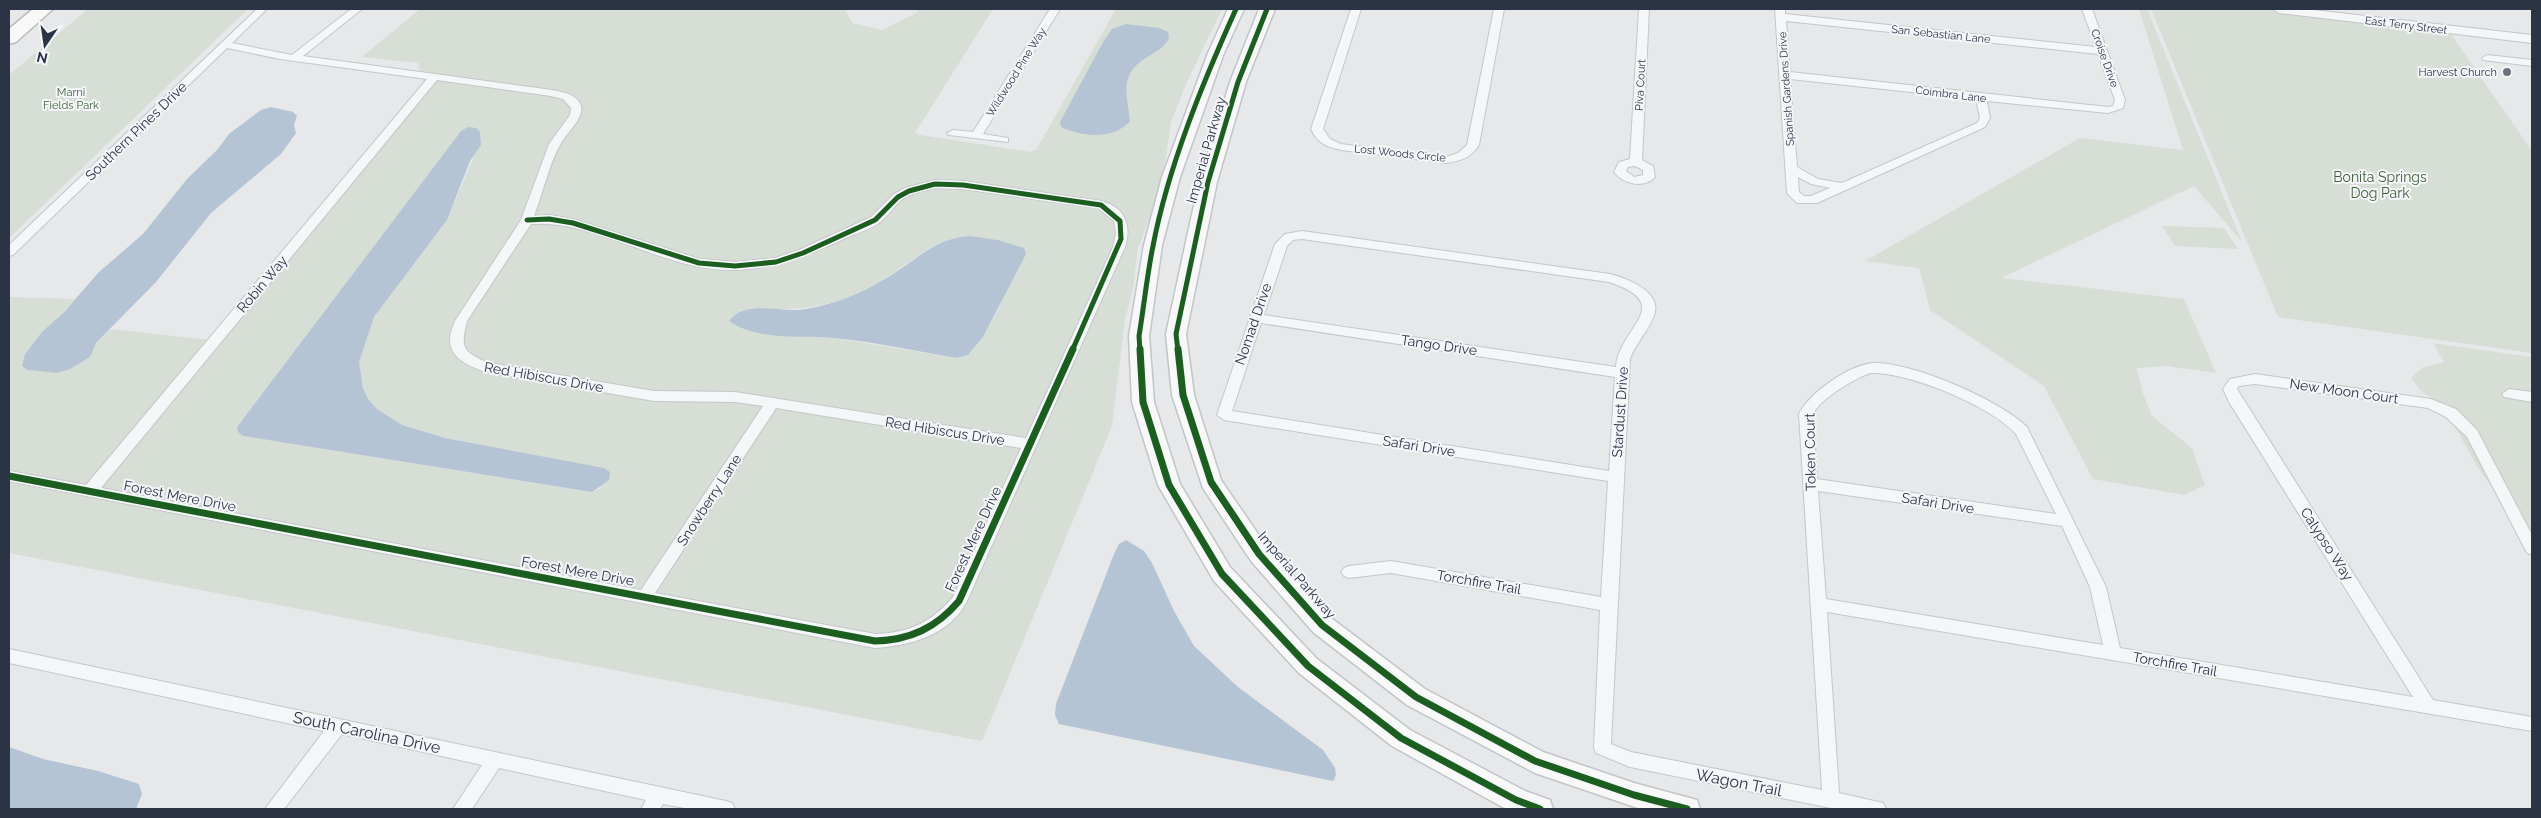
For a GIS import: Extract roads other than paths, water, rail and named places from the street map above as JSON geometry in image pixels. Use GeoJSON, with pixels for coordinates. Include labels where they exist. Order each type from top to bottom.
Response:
{"type":"FeatureCollection","features":[{"type":"Feature","properties":{"kind":"highway"},"geometry":{"type":"LineString","coordinates":[[9,38],[44,9]]}},
{"type":"Feature","properties":{"kind":"main road","name":"Imperial Parkway"},"geometry":{"type":"LineString","coordinates":[[1236,9],[1216,53],[1171,176],[1153,245],[1139,336],[1143,402],[1169,485],[1222,574],[1308,666],[1401,738],[1516,800],[1540,809]]}},
{"type":"Feature","properties":{"kind":"main road","name":"Imperial Parkway"},"geometry":{"type":"LineString","coordinates":[[1267,9],[1238,82],[1208,182],[1176,334],[1182,395],[1211,482],[1259,554],[1322,625],[1416,697],[1535,761],[1634,795],[1688,809]]}},
{"type":"Feature","properties":{"kind":"street","name":"Southern Pines Drive"},"geometry":{"type":"LineString","coordinates":[[9,252],[262,9]]}},
{"type":"Feature","properties":{"kind":"street"},"geometry":{"type":"LineString","coordinates":[[294,58],[358,9]]}},
{"type":"Feature","properties":{"kind":"street","name":"Wildwood Pine Way"},"geometry":{"type":"LineString","coordinates":[[976,136],[1055,9]]}},
{"type":"Feature","properties":{"kind":"street","name":"Lost Woods Circle"},"geometry":{"type":"LineString","coordinates":[[1356,9],[1317,128],[1319,137],[1328,143],[1341,147],[1446,160],[1459,158],[1469,152],[1473,145],[1499,9]]}},
{"type":"Feature","properties":{"kind":"street","name":"Piva Court"},"geometry":{"type":"LineString","coordinates":[[1636,162],[1644,9]]}},
{"type":"Feature","properties":{"kind":"street","name":"Croise Drive"},"geometry":{"type":"LineString","coordinates":[[2087,9],[2120,100],[2118,108]]}},
{"type":"Feature","properties":{"kind":"street","name":"East Terry Street"},"geometry":{"type":"LineString","coordinates":[[2279,9],[2374,22],[2532,39]]}},
{"type":"Feature","properties":{"kind":"street"},"geometry":{"type":"LineString","coordinates":[[2338,9],[2532,30]]}},
{"type":"Feature","properties":{"kind":"street","name":"San Sebastian Lane"},"geometry":{"type":"LineString","coordinates":[[1781,13],[2102,51]]}},
{"type":"Feature","properties":{"kind":"street","name":"Spanish Gardens Drive"},"geometry":{"type":"LineString","coordinates":[[1781,13],[1793,193],[1801,200],[1813,200],[1981,125],[1985,118],[1981,97]]}},
{"type":"Feature","properties":{"kind":"street","name":"Red Hibiscus Drive"},"geometry":{"type":"LineString","coordinates":[[225,44],[280,56],[560,94],[573,101],[576,108],[575,115],[555,144],[527,220],[461,321],[456,340],[459,350],[465,358],[486,367],[639,394],[668,397],[735,396],[1030,444]]}},
{"type":"Feature","properties":{"kind":"street","name":"Red Hibiscus Drive"},"geometry":{"type":"LineString","coordinates":[[215,54],[280,56]]}},
{"type":"Feature","properties":{"kind":"street"},"geometry":{"type":"LineString","coordinates":[[2487,58],[2532,63]]}},
{"type":"Feature","properties":{"kind":"street","name":"Coimbra Lane"},"geometry":{"type":"LineString","coordinates":[[1785,75],[2108,110],[2118,108]]}},
{"type":"Feature","properties":{"kind":"street","name":"Robin Way"},"geometry":{"type":"LineString","coordinates":[[90,491],[434,77]]}},
{"type":"Feature","properties":{"kind":"street"},"geometry":{"type":"LineString","coordinates":[[953,133],[1004,140]]}},
{"type":"Feature","properties":{"kind":"street"},"geometry":{"type":"LineString","coordinates":[[1792,169],[1815,182],[1844,186]]}},
{"type":"Feature","properties":{"kind":"street","name":"Forest Mere Drive"},"geometry":{"type":"LineString","coordinates":[[9,476],[876,641],[895,641],[915,636],[933,627],[948,615],[959,601],[1122,238],[1124,228],[1120,219],[1112,211],[1101,205],[963,185],[935,184],[909,191],[898,197],[875,220],[803,254],[776,262],[735,266],[691,261],[573,223],[527,220]]}},
{"type":"Feature","properties":{"kind":"street","name":"Stardust Drive"},"geometry":{"type":"LineString","coordinates":[[1289,237],[1302,235],[1610,278],[1636,289],[1645,297],[1649,307],[1648,317],[1626,350],[1622,372],[1608,605],[1602,748]]}},
{"type":"Feature","properties":{"kind":"street","name":"Nomad Drive"},"geometry":{"type":"LineString","coordinates":[[1224,415],[1281,244],[1289,237]]}},
{"type":"Feature","properties":{"kind":"street","name":"Tango Drive"},"geometry":{"type":"LineString","coordinates":[[1256,318],[1622,372]]}},
{"type":"Feature","properties":{"kind":"street","name":"Token Court"},"geometry":{"type":"LineString","coordinates":[[1831,800],[1806,414],[1810,404],[1819,396],[1868,368],[1895,369],[1930,382],[1998,411],[2012,420],[2022,431],[2098,587],[2113,653]]}},
{"type":"Feature","properties":{"kind":"street","name":"New Moon Court"},"geometry":{"type":"LineString","coordinates":[[2235,382],[2255,379],[2368,394],[2431,404],[2451,413],[2472,434],[2532,549]]}},
{"type":"Feature","properties":{"kind":"street","name":"Calypso Way"},"geometry":{"type":"LineString","coordinates":[[2235,382],[2230,389],[2234,399],[2428,706]]}},
{"type":"Feature","properties":{"kind":"street"},"geometry":{"type":"LineString","coordinates":[[2509,394],[2532,397]]}},
{"type":"Feature","properties":{"kind":"street","name":"Snowberry Lane"},"geometry":{"type":"LineString","coordinates":[[645,596],[772,403]]}},
{"type":"Feature","properties":{"kind":"street","name":"Safari Drive"},"geometry":{"type":"LineString","coordinates":[[1224,415],[1615,478]]}},
{"type":"Feature","properties":{"kind":"street","name":"Safari Drive"},"geometry":{"type":"LineString","coordinates":[[1810,484],[2067,521]]}},
{"type":"Feature","properties":{"kind":"street","name":"Torchfire Trail"},"geometry":{"type":"LineString","coordinates":[[1349,572],[1392,567],[1608,605]]}},
{"type":"Feature","properties":{"kind":"street","name":"Torchfire Trail"},"geometry":{"type":"LineString","coordinates":[[1818,604],[2532,724]]}},
{"type":"Feature","properties":{"kind":"street","name":"South Carolina Drive"},"geometry":{"type":"LineString","coordinates":[[9,656],[495,760],[654,803],[726,809]]}},
{"type":"Feature","properties":{"kind":"street"},"geometry":{"type":"LineString","coordinates":[[274,809],[338,726]]}},
{"type":"Feature","properties":{"kind":"street","name":"Wagon Trail"},"geometry":{"type":"LineString","coordinates":[[1602,748],[1630,759],[1877,809]]}},
{"type":"Feature","properties":{"kind":"street"},"geometry":{"type":"LineString","coordinates":[[462,809],[495,760]]}},
{"type":"Feature","properties":{"kind":"water"},"geometry":{"type":"Polygon","coordinates":[[[1126,24],[1159,28],[1168,32],[1169,38],[1160,49],[1139,63],[1129,77],[1127,92],[1130,121],[1115,131],[1097,135],[1078,133],[1061,127],[1060,122],[1103,42],[1112,29],[1126,24]]]}},
{"type":"Feature","properties":{"kind":"water"},"geometry":{"type":"Polygon","coordinates":[[[271,107],[293,112],[297,116],[294,125],[296,133],[281,154],[211,213],[156,282],[96,343],[90,357],[70,369],[57,373],[28,370],[22,366],[25,354],[42,332],[64,312],[99,272],[143,234],[187,179],[217,150],[229,134],[261,110],[271,107]]]}},
{"type":"Feature","properties":{"kind":"water"},"geometry":{"type":"Polygon","coordinates":[[[468,127],[476,128],[480,132],[481,145],[470,161],[447,220],[374,317],[359,362],[363,388],[368,399],[377,409],[402,425],[445,438],[604,468],[610,472],[609,480],[592,492],[243,436],[238,432],[237,427],[461,131],[468,127]]]}},
{"type":"Feature","properties":{"kind":"water"},"geometry":{"type":"Polygon","coordinates":[[[970,236],[998,240],[1024,248],[1026,254],[983,337],[968,355],[956,358],[880,344],[834,338],[780,336],[753,332],[729,321],[735,315],[752,309],[797,310],[838,301],[875,285],[939,244],[959,237],[970,236]]]}},
{"type":"Feature","properties":{"kind":"water"},"geometry":{"type":"Polygon","coordinates":[[[1126,540],[1144,551],[1152,563],[1174,611],[1194,646],[1238,687],[1323,750],[1335,768],[1336,775],[1333,781],[1059,724],[1055,715],[1056,704],[1114,554],[1119,544],[1126,540]]]}},
{"type":"Feature","properties":{"kind":"water"},"geometry":{"type":"Polygon","coordinates":[[[9,747],[43,759],[98,771],[139,784],[142,794],[136,809],[9,809],[9,747]]]}},
{"type":"Feature","properties":{"kind":"place","name":"Harvest Church"},"geometry":{"type":"Point","coordinates":[2507,72]}},
{"type":"Feature","properties":{"kind":"park label","name":"Marni Fields Park"},"geometry":{"type":"Point","coordinates":[71,98]}},
{"type":"Feature","properties":{"kind":"park label","name":"Bonita Springs Dog Park"},"geometry":{"type":"Point","coordinates":[2380,186]}}]}
